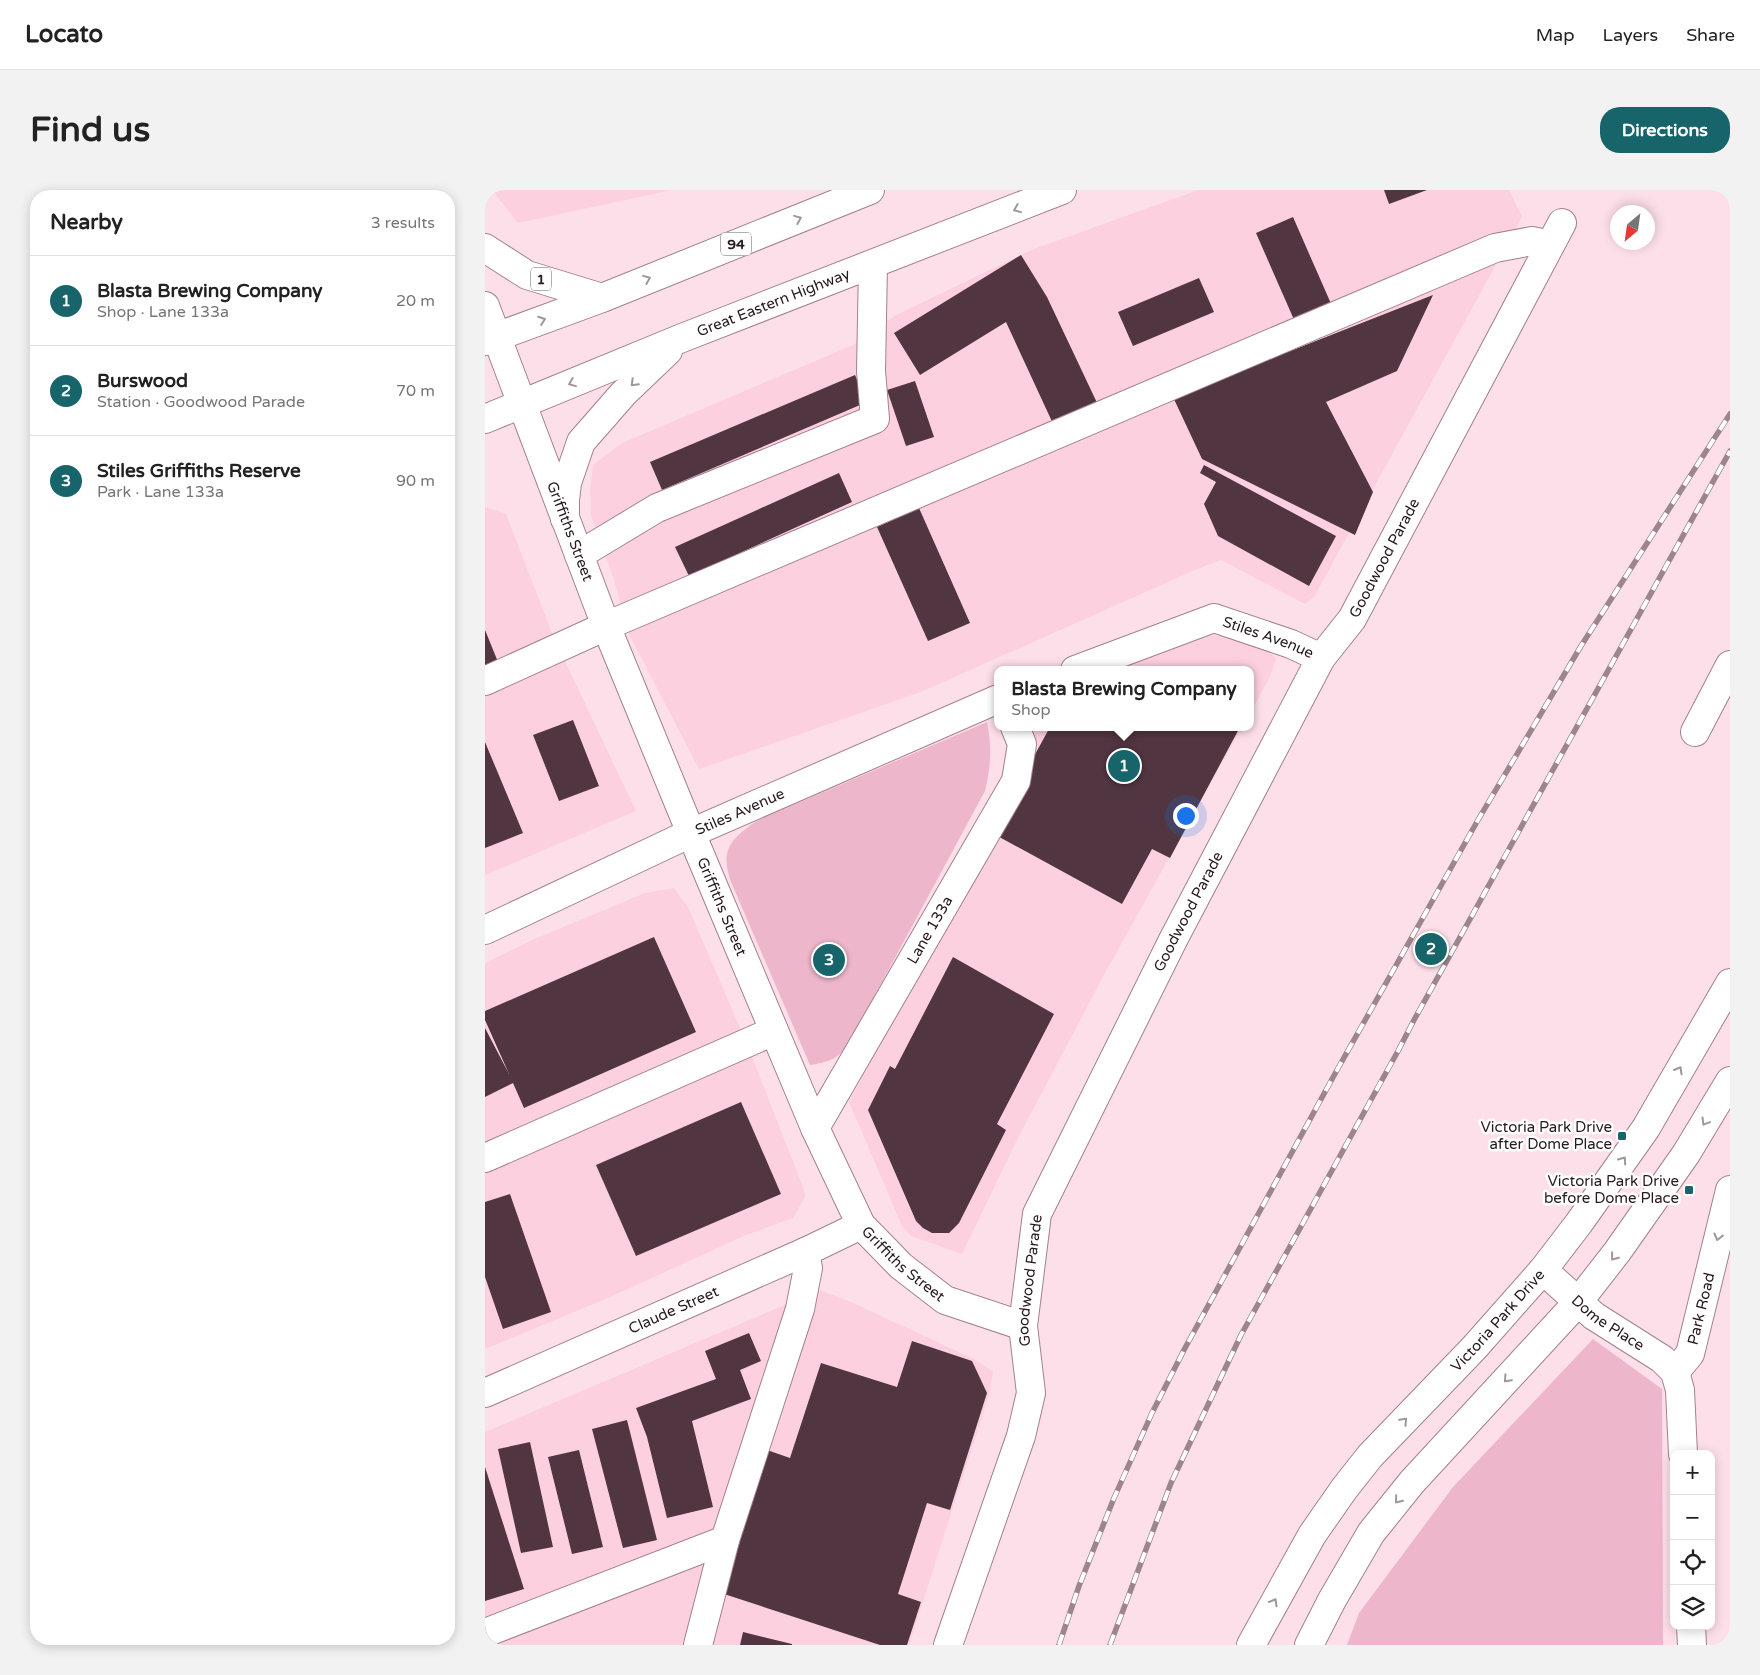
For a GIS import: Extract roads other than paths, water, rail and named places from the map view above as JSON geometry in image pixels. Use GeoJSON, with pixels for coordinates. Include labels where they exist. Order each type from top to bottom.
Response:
{"type":"FeatureCollection","features":[{"type":"Feature","properties":{"kind":"main road","name":"94"},"geometry":{"type":"LineString","coordinates":[[491,339],[602,298],[870,190]]}},
{"type":"Feature","properties":{"kind":"main road","name":"Great Eastern Highway"},"geometry":{"type":"LineString","coordinates":[[485,419],[682,338],[1063,190]]}},
{"type":"Feature","properties":{"kind":"main road","name":"Goodwood Parade"},"geometry":{"type":"LineString","coordinates":[[606,626],[1495,248],[1556,234],[1352,619],[1321,658],[1173,940],[1037,1214],[1023,1326],[1031,1393],[1021,1436],[948,1645]]}},
{"type":"Feature","properties":{"kind":"main road","name":"1"},"geometry":{"type":"LineString","coordinates":[[485,248],[527,275],[602,298]]}},
{"type":"Feature","properties":{"kind":"main road"},"geometry":{"type":"LineString","coordinates":[[579,555],[657,508],[875,419],[871,371],[873,265]]}},
{"type":"Feature","properties":{"kind":"main road","name":"Griffiths Street"},"geometry":{"type":"LineString","coordinates":[[485,306],[491,339],[522,404],[606,626],[773,1031],[815,1128],[861,1225],[901,1266],[945,1300],[1023,1326]]}},
{"type":"Feature","properties":{"kind":"main road"},"geometry":{"type":"LineString","coordinates":[[565,519],[567,483],[581,442],[623,394],[682,338]]}},
{"type":"Feature","properties":{"kind":"main road","name":"Stiles Avenue"},"geometry":{"type":"LineString","coordinates":[[1086,666],[1214,618],[1291,644],[1321,658]]}},
{"type":"Feature","properties":{"kind":"main road"},"geometry":{"type":"LineString","coordinates":[[485,681],[606,626]]}},
{"type":"Feature","properties":{"kind":"main road"},"geometry":{"type":"LineString","coordinates":[[1695,732],[1730,665]]}},
{"type":"Feature","properties":{"kind":"main road","name":"Stiles Avenue"},"geometry":{"type":"LineString","coordinates":[[485,930],[691,833],[994,701]]}},
{"type":"Feature","properties":{"kind":"main road","name":"Lane 133a"},"geometry":{"type":"LineString","coordinates":[[815,1128],[1016,781],[1022,744],[1017,731]]}},
{"type":"Feature","properties":{"kind":"main road","name":"Victoria Park Drive"},"geometry":{"type":"LineString","coordinates":[[1251,1645],[1312,1535],[1349,1482],[1370,1456],[1474,1348],[1543,1270],[1579,1223],[1646,1128],[1730,983]]}},
{"type":"Feature","properties":{"kind":"main road"},"geometry":{"type":"LineString","coordinates":[[485,1158],[773,1031]]}},
{"type":"Feature","properties":{"kind":"main road"},"geometry":{"type":"LineString","coordinates":[[1309,1645],[1332,1600],[1371,1533],[1412,1482],[1578,1302],[1617,1252],[1686,1154],[1730,1080]]}},
{"type":"Feature","properties":{"kind":"main road","name":"Park Road"},"geometry":{"type":"LineString","coordinates":[[1675,1372],[1689,1354],[1730,1190]]}},
{"type":"Feature","properties":{"kind":"main road","name":"Claude Street"},"geometry":{"type":"LineString","coordinates":[[485,1392],[805,1252],[861,1225]]}},
{"type":"Feature","properties":{"kind":"main road"},"geometry":{"type":"LineString","coordinates":[[698,1645],[725,1540],[800,1309],[808,1268],[805,1252]]}},
{"type":"Feature","properties":{"kind":"main road","name":"Dome Place"},"geometry":{"type":"LineString","coordinates":[[1543,1270],[1595,1316],[1662,1359],[1675,1372]]}},
{"type":"Feature","properties":{"kind":"main road"},"geometry":{"type":"LineString","coordinates":[[1675,1372],[1680,1390],[1683,1450]]}},
{"type":"Feature","properties":{"kind":"main road"},"geometry":{"type":"LineString","coordinates":[[485,1633],[725,1540]]}},
{"type":"Feature","properties":{"kind":"main road"},"geometry":{"type":"LineString","coordinates":[[1691,1630],[1691,1645]]}},
{"type":"Feature","properties":{"kind":"railway"},"geometry":{"type":"LineString","coordinates":[[1059,1645],[1079,1586],[1114,1498],[1152,1413],[1185,1348],[1337,1070],[1478,820],[1581,646],[1730,414]]}},
{"type":"Feature","properties":{"kind":"railway"},"geometry":{"type":"LineString","coordinates":[[1110,1645],[1171,1483],[1241,1335],[1730,451]]}},
{"type":"Feature","properties":{"kind":"place","name":"Blasta Brewing Company"},"geometry":{"type":"Point","coordinates":[1124,766]}},
{"type":"Feature","properties":{"kind":"place","name":"Burswood"},"geometry":{"type":"Point","coordinates":[1431,949]}},
{"type":"Feature","properties":{"kind":"place","name":"Stiles Griffiths Reserve"},"geometry":{"type":"Point","coordinates":[829,960]}},
{"type":"Feature","properties":{"kind":"place","name":"Victoria Park Drive after Dome Place"},"geometry":{"type":"Point","coordinates":[1622,1136]}},
{"type":"Feature","properties":{"kind":"place","name":"Victoria Park Drive before Dome Place"},"geometry":{"type":"Point","coordinates":[1689,1190]}}]}
